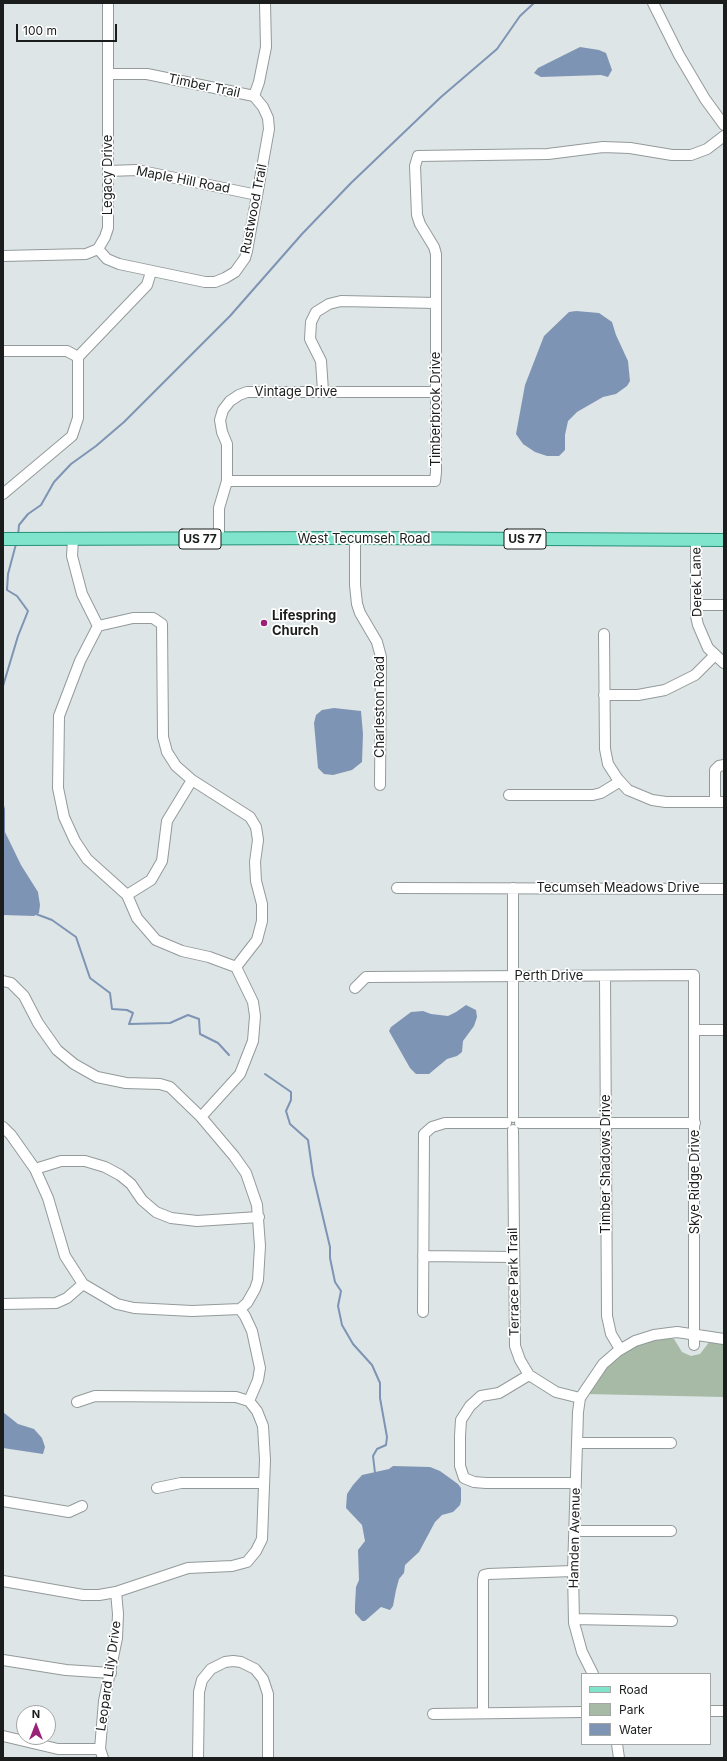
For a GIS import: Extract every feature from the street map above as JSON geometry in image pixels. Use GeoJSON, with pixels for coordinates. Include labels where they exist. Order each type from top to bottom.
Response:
{"type":"FeatureCollection","features":[{"type":"Feature","properties":{"kind":"main road","name":"West Tecumseh Road"},"geometry":{"type":"LineString","coordinates":[[3,539],[355,538],[724,540]]}},
{"type":"Feature","properties":{"kind":"street","name":"Legacy Drive"},"geometry":{"type":"LineString","coordinates":[[98,249],[108,228],[108,3]]}},
{"type":"Feature","properties":{"kind":"street","name":"Timber Trail"},"geometry":{"type":"LineString","coordinates":[[109,74],[147,74],[254,96],[259,82],[266,47],[265,3]]}},
{"type":"Feature","properties":{"kind":"street"},"geometry":{"type":"LineString","coordinates":[[653,3],[679,55],[705,99],[724,125]]}},
{"type":"Feature","properties":{"kind":"street","name":"Rustwood Trail"},"geometry":{"type":"LineString","coordinates":[[98,249],[107,259],[119,264],[151,272],[205,282],[215,282],[235,272],[245,258],[247,251],[269,129],[268,118],[263,107],[254,96]]}},
{"type":"Feature","properties":{"kind":"street","name":"Timberbrook Drive"},"geometry":{"type":"LineString","coordinates":[[226,481],[435,481],[436,254],[434,247],[420,224],[417,215],[415,166],[418,156],[548,154],[604,147],[630,148],[672,155],[691,155],[707,149],[724,136]]}},
{"type":"Feature","properties":{"kind":"street","name":"Maple Hill Road"},"geometry":{"type":"LineString","coordinates":[[108,171],[137,170],[258,195]]}},
{"type":"Feature","properties":{"kind":"street"},"geometry":{"type":"LineString","coordinates":[[3,256],[86,254],[98,249]]}},
{"type":"Feature","properties":{"kind":"street"},"geometry":{"type":"LineString","coordinates":[[3,494],[72,436],[78,418],[78,357],[146,285],[151,272]]}},
{"type":"Feature","properties":{"kind":"street"},"geometry":{"type":"LineString","coordinates":[[323,391],[321,361],[310,339],[311,322],[316,312],[329,304],[341,302],[436,303]]}},
{"type":"Feature","properties":{"kind":"street"},"geometry":{"type":"LineString","coordinates":[[3,351],[67,352],[78,357]]}},
{"type":"Feature","properties":{"kind":"street","name":"Vintage Drive"},"geometry":{"type":"LineString","coordinates":[[219,539],[219,508],[226,481],[227,444],[222,432],[220,420],[223,410],[230,401],[238,395],[247,392],[436,392]]}},
{"type":"Feature","properties":{"kind":"street","name":"Charleston Road"},"geometry":{"type":"LineString","coordinates":[[355,538],[355,585],[357,604],[360,613],[377,642],[380,657],[380,785]]}},
{"type":"Feature","properties":{"kind":"street"},"geometry":{"type":"LineString","coordinates":[[73,539],[72,556],[82,594],[98,626]]}},
{"type":"Feature","properties":{"kind":"street","name":"Derek Lane"},"geometry":{"type":"LineString","coordinates":[[696,540],[696,616],[700,633],[714,656],[724,663]]}},
{"type":"Feature","properties":{"kind":"street"},"geometry":{"type":"LineString","coordinates":[[696,605],[724,605]]}},
{"type":"Feature","properties":{"kind":"street"},"geometry":{"type":"LineString","coordinates":[[201,1118],[240,1074],[253,1041],[255,1016],[253,1002],[236,967],[209,957],[182,951],[156,940],[137,918],[127,895],[87,859],[75,841],[64,817],[58,788],[59,716],[80,660],[98,626],[133,618],[152,618],[162,624],[163,737],[167,752],[176,766],[192,780],[250,817],[256,827],[258,840],[255,862],[256,881],[262,904],[262,921],[256,940],[236,967]]}},
{"type":"Feature","properties":{"kind":"street"},"geometry":{"type":"LineString","coordinates":[[604,634],[606,757],[620,782],[628,790],[652,800],[666,802],[719,802],[715,770],[719,766],[724,765]]}},
{"type":"Feature","properties":{"kind":"street"},"geometry":{"type":"LineString","coordinates":[[604,695],[638,695],[665,690],[695,675],[714,656]]}},
{"type":"Feature","properties":{"kind":"street"},"geometry":{"type":"LineString","coordinates":[[127,895],[152,880],[162,861],[167,821],[192,780]]}},
{"type":"Feature","properties":{"kind":"street"},"geometry":{"type":"LineString","coordinates":[[509,795],[593,795],[620,782]]}},
{"type":"Feature","properties":{"kind":"street","name":"Tecumseh Meadows Drive"},"geometry":{"type":"LineString","coordinates":[[397,888],[724,889]]}},
{"type":"Feature","properties":{"kind":"street","name":"Terrace Park Trail"},"geometry":{"type":"LineString","coordinates":[[513,888],[515,1346],[520,1360],[529,1375],[556,1392],[580,1398]]}},
{"type":"Feature","properties":{"kind":"street","name":"Perth Drive"},"geometry":{"type":"LineString","coordinates":[[355,988],[366,977],[694,975],[694,1030]]}},
{"type":"Feature","properties":{"kind":"street","name":"Timber Shadows Drive"},"geometry":{"type":"LineString","coordinates":[[605,976],[607,1316],[611,1334],[620,1350]]}},
{"type":"Feature","properties":{"kind":"street"},"geometry":{"type":"LineString","coordinates":[[3,981],[11,983],[24,996],[47,1038],[57,1050],[74,1064],[97,1077],[109,1080],[126,1083],[160,1084],[170,1087],[201,1118],[234,1156],[246,1173],[258,1205],[260,1246],[258,1280],[247,1303],[240,1309],[192,1311],[134,1308],[117,1304],[83,1284],[65,1256],[48,1198],[35,1169],[11,1135],[3,1127]]}},
{"type":"Feature","properties":{"kind":"street"},"geometry":{"type":"LineString","coordinates":[[694,1030],[724,1030]]}},
{"type":"Feature","properties":{"kind":"street","name":"Skye Ridge Drive"},"geometry":{"type":"LineString","coordinates":[[694,1030],[694,1340]]}},
{"type":"Feature","properties":{"kind":"street"},"geometry":{"type":"LineString","coordinates":[[423,1312],[424,1134],[432,1127],[445,1123],[695,1123]]}},
{"type":"Feature","properties":{"kind":"street"},"geometry":{"type":"LineString","coordinates":[[35,1169],[62,1161],[85,1161],[105,1167],[120,1175],[131,1184],[142,1200],[156,1212],[171,1218],[197,1221],[259,1217]]}},
{"type":"Feature","properties":{"kind":"street"},"geometry":{"type":"LineString","coordinates":[[423,1256],[514,1256]]}},
{"type":"Feature","properties":{"kind":"street"},"geometry":{"type":"LineString","coordinates":[[3,1304],[56,1303],[67,1298],[83,1284]]}},
{"type":"Feature","properties":{"kind":"street"},"geometry":{"type":"LineString","coordinates":[[240,1309],[246,1316],[252,1331],[260,1368],[258,1380],[249,1401]]}},
{"type":"Feature","properties":{"kind":"street"},"geometry":{"type":"LineString","coordinates":[[580,1398],[596,1372],[610,1357],[635,1341],[654,1335],[677,1332],[694,1340],[724,1339]]}},
{"type":"Feature","properties":{"kind":"street"},"geometry":{"type":"LineString","coordinates":[[529,1375],[499,1393],[481,1396],[470,1406],[461,1420],[460,1466],[464,1478],[474,1482],[486,1484],[576,1483]]}},
{"type":"Feature","properties":{"kind":"street"},"geometry":{"type":"LineString","coordinates":[[3,1581],[83,1595],[99,1595],[116,1592],[188,1568],[232,1566],[247,1562],[256,1551],[262,1539],[264,1484],[263,1426],[257,1411],[249,1401],[236,1397],[95,1396],[77,1402]]}},
{"type":"Feature","properties":{"kind":"street","name":"Hamden Avenue"},"geometry":{"type":"LineString","coordinates":[[580,1398],[578,1412],[573,1571],[574,1620],[582,1652],[592,1673]]}},
{"type":"Feature","properties":{"kind":"street"},"geometry":{"type":"LineString","coordinates":[[577,1443],[671,1443]]}},
{"type":"Feature","properties":{"kind":"street"},"geometry":{"type":"LineString","coordinates":[[158,1488],[181,1483],[264,1484]]}},
{"type":"Feature","properties":{"kind":"street"},"geometry":{"type":"LineString","coordinates":[[3,1501],[70,1512],[82,1506]]}},
{"type":"Feature","properties":{"kind":"street"},"geometry":{"type":"LineString","coordinates":[[575,1531],[671,1531]]}},
{"type":"Feature","properties":{"kind":"street"},"geometry":{"type":"LineString","coordinates":[[483,1713],[484,1575],[573,1571]]}},
{"type":"Feature","properties":{"kind":"street","name":"Leopard Lily Drive"},"geometry":{"type":"LineString","coordinates":[[102,1753],[104,1701],[117,1638],[118,1614],[116,1592]]}},
{"type":"Feature","properties":{"kind":"street"},"geometry":{"type":"LineString","coordinates":[[574,1620],[672,1621]]}},
{"type":"Feature","properties":{"kind":"street"},"geometry":{"type":"LineString","coordinates":[[3,1660],[66,1670],[111,1672]]}},
{"type":"Feature","properties":{"kind":"street"},"geometry":{"type":"LineString","coordinates":[[198,1758],[199,1692],[202,1680],[211,1669],[225,1662],[233,1661],[241,1662],[255,1669],[263,1679],[268,1694],[268,1758]]}},
{"type":"Feature","properties":{"kind":"street"},"geometry":{"type":"LineString","coordinates":[[711,1710],[724,1711]]}},
{"type":"Feature","properties":{"kind":"street"},"geometry":{"type":"LineString","coordinates":[[433,1714],[581,1712]]}},
{"type":"Feature","properties":{"kind":"street"},"geometry":{"type":"LineString","coordinates":[[3,1736],[58,1749],[102,1753]]}},
{"type":"Feature","properties":{"kind":"street"},"geometry":{"type":"LineString","coordinates":[[617,1745],[619,1758]]}},
{"type":"Feature","properties":{"kind":"green space"},"geometry":{"type":"Polygon","coordinates":[[[664,1338],[674,1339],[682,1352],[691,1356],[700,1354],[710,1341],[724,1342],[724,1397],[586,1394],[601,1372],[619,1354],[639,1344],[664,1338]]]}},
{"type":"Feature","properties":{"kind":"water"},"geometry":{"type":"Polygon","coordinates":[[[580,47],[599,50],[606,53],[612,70],[608,77],[601,75],[541,77],[534,73],[538,68],[580,47]]]}},
{"type":"Feature","properties":{"kind":"water"},"geometry":{"type":"Polygon","coordinates":[[[576,311],[599,313],[612,322],[616,335],[628,361],[630,381],[627,386],[616,394],[603,397],[577,412],[568,421],[565,435],[565,450],[559,456],[547,456],[535,452],[523,444],[516,434],[525,385],[544,336],[569,312],[576,311]]]}},
{"type":"Feature","properties":{"kind":"water"},"geometry":{"type":"Polygon","coordinates":[[[334,708],[361,711],[363,734],[362,762],[352,770],[333,775],[324,774],[318,768],[314,723],[316,715],[322,710],[334,708]]]}},
{"type":"Feature","properties":{"kind":"water"},"geometry":{"type":"Polygon","coordinates":[[[3,802],[5,809],[5,832],[21,865],[38,892],[40,905],[39,913],[34,916],[3,915],[3,802]]]}},
{"type":"Feature","properties":{"kind":"water"},"geometry":{"type":"Polygon","coordinates":[[[466,1005],[476,1010],[477,1017],[474,1026],[463,1041],[462,1052],[457,1056],[447,1059],[429,1074],[416,1074],[410,1068],[389,1031],[391,1027],[411,1012],[423,1011],[431,1014],[448,1016],[466,1005]]]}},
{"type":"Feature","properties":{"kind":"water"},"geometry":{"type":"Polygon","coordinates":[[[3,1412],[18,1424],[34,1429],[42,1438],[45,1447],[43,1454],[3,1448],[3,1412]]]}},
{"type":"Feature","properties":{"kind":"water"},"geometry":{"type":"Polygon","coordinates":[[[393,1466],[430,1467],[440,1471],[458,1484],[461,1488],[461,1501],[460,1505],[453,1512],[442,1515],[435,1522],[419,1552],[405,1565],[404,1573],[399,1579],[393,1606],[390,1610],[381,1607],[365,1621],[362,1621],[355,1613],[355,1605],[356,1587],[359,1580],[358,1550],[365,1541],[362,1525],[346,1508],[347,1494],[362,1475],[389,1469],[393,1466]]]}},
{"type":"Feature","properties":{"kind":"waterway"},"geometry":{"type":"LineString","coordinates":[[18,536],[19,525],[28,514],[41,505],[54,482],[71,464],[96,446],[124,422],[230,316],[302,234],[351,183],[441,97],[497,49],[520,16],[534,3]]}},
{"type":"Feature","properties":{"kind":"waterway"},"geometry":{"type":"LineString","coordinates":[[3,686],[18,636],[28,611],[17,596],[7,590],[8,574],[16,544]]}},
{"type":"Feature","properties":{"kind":"waterway"},"geometry":{"type":"LineString","coordinates":[[36,914],[52,920],[76,937],[90,978],[110,993],[112,1009],[127,1010],[133,1013],[129,1024],[170,1023],[188,1015],[199,1019],[200,1034],[218,1043],[229,1055]]}},
{"type":"Feature","properties":{"kind":"waterway"},"geometry":{"type":"LineString","coordinates":[[265,1074],[291,1092],[291,1100],[286,1111],[290,1124],[308,1140],[313,1175],[330,1247],[330,1258],[335,1282],[341,1291],[338,1306],[342,1325],[353,1344],[372,1365],[380,1383],[380,1398],[387,1437],[386,1445],[377,1449],[373,1456],[375,1473]]}},
{"type":"Feature","properties":{"kind":"place","name":"Lifespring Church"},"geometry":{"type":"Point","coordinates":[264,623]}}]}
